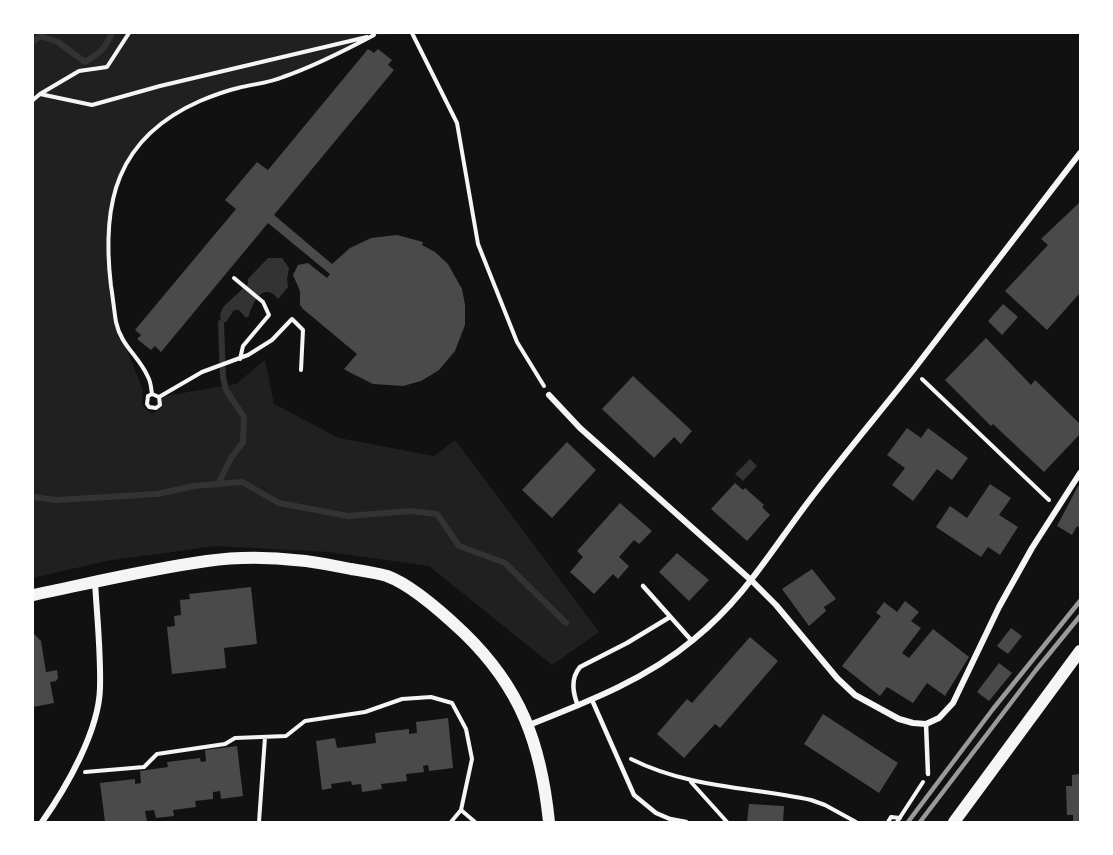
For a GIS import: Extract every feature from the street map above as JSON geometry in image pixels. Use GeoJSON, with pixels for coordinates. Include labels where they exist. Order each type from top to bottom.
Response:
{"type":"FeatureCollection","features":[{"type":"Feature","properties":{"kind":"main road"},"geometry":{"type":"LineString","coordinates":[[33,595],[208,560],[270,558],[317,561],[388,577],[426,599],[485,653],[515,696],[529,725],[540,765],[549,822]]}},
{"type":"Feature","properties":{"kind":"main road"},"geometry":{"type":"LineString","coordinates":[[954,822],[1080,651]]}},
{"type":"Feature","properties":{"kind":"street"},"geometry":{"type":"LineString","coordinates":[[529,725],[592,700],[643,675],[692,641],[727,610],[752,581],[813,495],[913,370],[1080,153]]}},
{"type":"Feature","properties":{"kind":"street"},"geometry":{"type":"LineString","coordinates":[[549,395],[580,428],[752,581],[776,605],[837,678],[855,695],[899,719],[913,723],[926,724],[939,718],[953,703],[999,607],[1080,473]]}},
{"type":"Feature","properties":{"kind":"street"},"geometry":{"type":"LineString","coordinates":[[42,822],[77,766],[92,728],[100,690],[95,582]]}},
{"type":"Feature","properties":{"kind":"lane"},"geometry":{"type":"LineString","coordinates":[[643,586],[692,641]]}},
{"type":"Feature","properties":{"kind":"lane"},"geometry":{"type":"LineString","coordinates":[[578,706],[573,681],[580,667],[627,643],[670,616]]}},
{"type":"Feature","properties":{"kind":"lane"},"geometry":{"type":"LineString","coordinates":[[592,700],[634,795],[656,813],[686,822]]}},
{"type":"Feature","properties":{"kind":"lane"},"geometry":{"type":"LineString","coordinates":[[926,724],[928,774]]}},
{"type":"Feature","properties":{"kind":"path"},"geometry":{"type":"LineString","coordinates":[[33,100],[40,93],[79,70],[107,67],[129,33]]}},
{"type":"Feature","properties":{"kind":"path"},"geometry":{"type":"LineString","coordinates":[[412,33],[457,123],[478,244],[517,342],[549,395]]}},
{"type":"Feature","properties":{"kind":"path"},"geometry":{"type":"LineString","coordinates":[[40,93],[92,105],[160,86],[374,35],[330,59],[280,78],[236,88],[197,103],[176,114],[157,128],[128,159],[113,193],[107,254],[116,323],[124,344],[141,364],[149,378],[152,394]]}},
{"type":"Feature","properties":{"kind":"path"},"geometry":{"type":"LineString","coordinates":[[234,278],[263,302],[270,315],[243,346],[240,359]]}},
{"type":"Feature","properties":{"kind":"path"},"geometry":{"type":"LineString","coordinates":[[159,397],[208,369],[240,359],[272,340],[292,319],[303,330],[301,370]]}},
{"type":"Feature","properties":{"kind":"path"},"geometry":{"type":"LineString","coordinates":[[913,370],[1057,508]]}},
{"type":"Feature","properties":{"kind":"path"},"geometry":{"type":"LineString","coordinates":[[152,394],[147,404],[153,408],[160,405],[159,397]]}},
{"type":"Feature","properties":{"kind":"path"},"geometry":{"type":"LineString","coordinates":[[152,394],[159,397]]}},
{"type":"Feature","properties":{"kind":"path"},"geometry":{"type":"LineString","coordinates":[[99,771],[144,767],[157,754],[225,744],[235,738],[286,736],[305,721],[365,712],[402,699],[431,697],[452,703],[466,729],[472,759],[461,810],[451,822]]}},
{"type":"Feature","properties":{"kind":"path"},"geometry":{"type":"LineString","coordinates":[[259,822],[265,737]]}},
{"type":"Feature","properties":{"kind":"path"},"geometry":{"type":"LineString","coordinates":[[614,750],[654,771],[691,781],[811,800],[856,822]]}},
{"type":"Feature","properties":{"kind":"path"},"geometry":{"type":"LineString","coordinates":[[888,822],[891,817],[899,820],[928,774]]}},
{"type":"Feature","properties":{"kind":"path"},"geometry":{"type":"LineString","coordinates":[[691,781],[728,822]]}},
{"type":"Feature","properties":{"kind":"path"},"geometry":{"type":"LineString","coordinates":[[461,810],[475,822]]}},
{"type":"Feature","properties":{"kind":"shaded area"},"geometry":{"type":"Polygon","coordinates":[[[33,33],[410,33],[374,35],[280,79],[236,88],[197,103],[157,128],[128,158],[113,193],[107,254],[116,323],[143,390],[142,405],[151,414],[162,408],[159,397],[236,384],[265,360],[274,404],[339,438],[434,456],[455,440],[599,632],[552,665],[429,566],[328,552],[215,546],[106,561],[33,578],[33,33]]]}},
{"type":"Feature","properties":{"kind":"shaded area"},"geometry":{"type":"Polygon","coordinates":[[[268,258],[282,258],[289,268],[288,287],[278,299],[268,292],[263,293],[256,300],[246,318],[239,310],[234,310],[226,322],[221,323],[220,314],[224,306],[248,284],[248,279],[268,258]]]}},
{"type":"Feature","properties":{"kind":"shaded area"},"geometry":{"type":"Polygon","coordinates":[[[750,459],[757,466],[743,481],[735,474],[750,459]]]}},
{"type":"Feature","properties":{"kind":"building"},"geometry":{"type":"Polygon","coordinates":[[[368,49],[374,53],[378,49],[392,60],[388,65],[394,70],[274,215],[332,264],[350,248],[371,238],[397,235],[423,242],[422,245],[435,252],[448,264],[462,289],[465,325],[455,351],[439,370],[421,381],[403,386],[373,384],[344,369],[357,354],[303,309],[300,305],[300,291],[293,275],[298,265],[308,263],[327,278],[330,274],[268,223],[161,352],[155,346],[151,350],[137,339],[141,335],[135,330],[236,209],[225,200],[257,162],[268,170],[368,49]]]}},
{"type":"Feature","properties":{"kind":"building"},"geometry":{"type":"Polygon","coordinates":[[[1080,202],[1080,293],[1047,330],[1005,291],[1048,245],[1041,239],[1080,202]]]}},
{"type":"Feature","properties":{"kind":"building"},"geometry":{"type":"Polygon","coordinates":[[[1003,304],[1018,317],[1002,335],[988,321],[1003,304]]]}},
{"type":"Feature","properties":{"kind":"building"},"geometry":{"type":"Polygon","coordinates":[[[986,338],[1031,385],[1035,380],[1080,424],[1080,434],[1044,472],[993,424],[991,426],[945,380],[986,338]]]}},
{"type":"Feature","properties":{"kind":"building"},"geometry":{"type":"Polygon","coordinates":[[[633,376],[692,431],[681,444],[674,437],[654,458],[602,409],[633,376]]]}},
{"type":"Feature","properties":{"kind":"building"},"geometry":{"type":"Polygon","coordinates":[[[907,428],[921,438],[928,428],[968,458],[952,480],[937,469],[913,501],[892,485],[905,468],[887,455],[907,428]]]}},
{"type":"Feature","properties":{"kind":"building"},"geometry":{"type":"Polygon","coordinates":[[[567,442],[596,470],[552,518],[522,490],[567,442]]]}},
{"type":"Feature","properties":{"kind":"building"},"geometry":{"type":"Polygon","coordinates":[[[735,483],[743,490],[745,488],[764,505],[762,507],[770,515],[747,541],[711,509],[735,483]]]}},
{"type":"Feature","properties":{"kind":"building"},"geometry":{"type":"Polygon","coordinates":[[[990,484],[1011,498],[999,515],[1018,527],[1000,555],[988,547],[981,557],[936,527],[950,506],[967,518],[990,484]]]}},
{"type":"Feature","properties":{"kind":"building"},"geometry":{"type":"Polygon","coordinates":[[[1078,486],[1080,487],[1080,528],[1077,526],[1072,535],[1057,526],[1078,486]]]}},
{"type":"Feature","properties":{"kind":"building"},"geometry":{"type":"Polygon","coordinates":[[[620,503],[652,531],[639,544],[634,540],[619,557],[629,566],[618,579],[613,574],[594,594],[570,572],[583,557],[577,551],[620,503]]]}},
{"type":"Feature","properties":{"kind":"building"},"geometry":{"type":"Polygon","coordinates":[[[677,553],[709,580],[689,601],[659,572],[677,553]]]}},
{"type":"Feature","properties":{"kind":"building"},"geometry":{"type":"Polygon","coordinates":[[[812,569],[836,599],[824,607],[826,611],[809,626],[782,589],[812,569]]]}},
{"type":"Feature","properties":{"kind":"building"},"geometry":{"type":"Polygon","coordinates":[[[251,587],[257,644],[224,648],[226,668],[172,674],[167,627],[175,626],[174,616],[181,615],[180,600],[190,599],[189,594],[251,587]]]}},
{"type":"Feature","properties":{"kind":"building"},"geometry":{"type":"Polygon","coordinates":[[[905,601],[919,612],[911,621],[921,628],[902,653],[909,658],[933,629],[969,657],[945,696],[927,683],[913,703],[887,687],[880,696],[842,666],[881,616],[876,613],[884,602],[897,612],[905,601]]]}},
{"type":"Feature","properties":{"kind":"building"},"geometry":{"type":"Polygon","coordinates":[[[1011,628],[1022,636],[1008,654],[997,646],[1011,628]]]}},
{"type":"Feature","properties":{"kind":"building"},"geometry":{"type":"Polygon","coordinates":[[[33,633],[41,641],[46,672],[57,670],[58,678],[50,682],[54,703],[33,707],[33,633]]]}},
{"type":"Feature","properties":{"kind":"building"},"geometry":{"type":"Polygon","coordinates":[[[750,637],[778,661],[720,728],[715,724],[684,758],[657,734],[687,699],[692,703],[750,637]]]}},
{"type":"Feature","properties":{"kind":"building"},"geometry":{"type":"Polygon","coordinates":[[[999,663],[1012,673],[989,701],[977,692],[999,663]]]}},
{"type":"Feature","properties":{"kind":"building"},"geometry":{"type":"Polygon","coordinates":[[[823,714],[898,763],[879,793],[804,744],[823,714]]]}},
{"type":"Feature","properties":{"kind":"building"},"geometry":{"type":"Polygon","coordinates":[[[448,718],[453,768],[429,771],[428,765],[423,766],[424,772],[406,774],[407,781],[381,784],[382,789],[362,792],[361,784],[352,785],[351,781],[331,784],[332,788],[322,790],[316,741],[335,738],[337,748],[376,743],[375,733],[409,729],[409,734],[417,733],[416,722],[448,718]]]}},
{"type":"Feature","properties":{"kind":"building"},"geometry":{"type":"Polygon","coordinates":[[[237,746],[243,796],[221,799],[220,791],[213,792],[213,799],[195,801],[196,807],[173,810],[174,816],[156,818],[154,810],[145,811],[147,821],[105,822],[100,783],[135,779],[135,784],[141,783],[140,771],[168,767],[167,762],[200,758],[201,762],[206,761],[205,750],[237,746]]]}},
{"type":"Feature","properties":{"kind":"building"},"geometry":{"type":"Polygon","coordinates":[[[1080,774],[1080,822],[1073,822],[1073,815],[1067,815],[1066,786],[1072,786],[1072,775],[1080,774]]]}},
{"type":"Feature","properties":{"kind":"building"},"geometry":{"type":"Polygon","coordinates":[[[749,804],[784,806],[783,822],[747,822],[749,804]]]}},
{"type":"Feature","properties":{"kind":"waterway"},"geometry":{"type":"LineString","coordinates":[[33,42],[40,36],[58,42],[85,62],[101,50],[112,33]]}},
{"type":"Feature","properties":{"kind":"waterway"},"geometry":{"type":"LineString","coordinates":[[218,484],[231,458],[243,442],[244,417],[226,390],[223,377],[221,323]]}},
{"type":"Feature","properties":{"kind":"waterway"},"geometry":{"type":"LineString","coordinates":[[33,497],[56,500],[157,494],[194,486],[242,482],[279,503],[348,516],[410,511],[437,514],[459,546],[505,563],[566,623]]}},
{"type":"Feature","properties":{"kind":"railway"},"geometry":{"type":"LineString","coordinates":[[908,822],[993,709],[1080,601]]}},
{"type":"Feature","properties":{"kind":"railway"},"geometry":{"type":"LineString","coordinates":[[920,822],[1080,616]]}}]}
